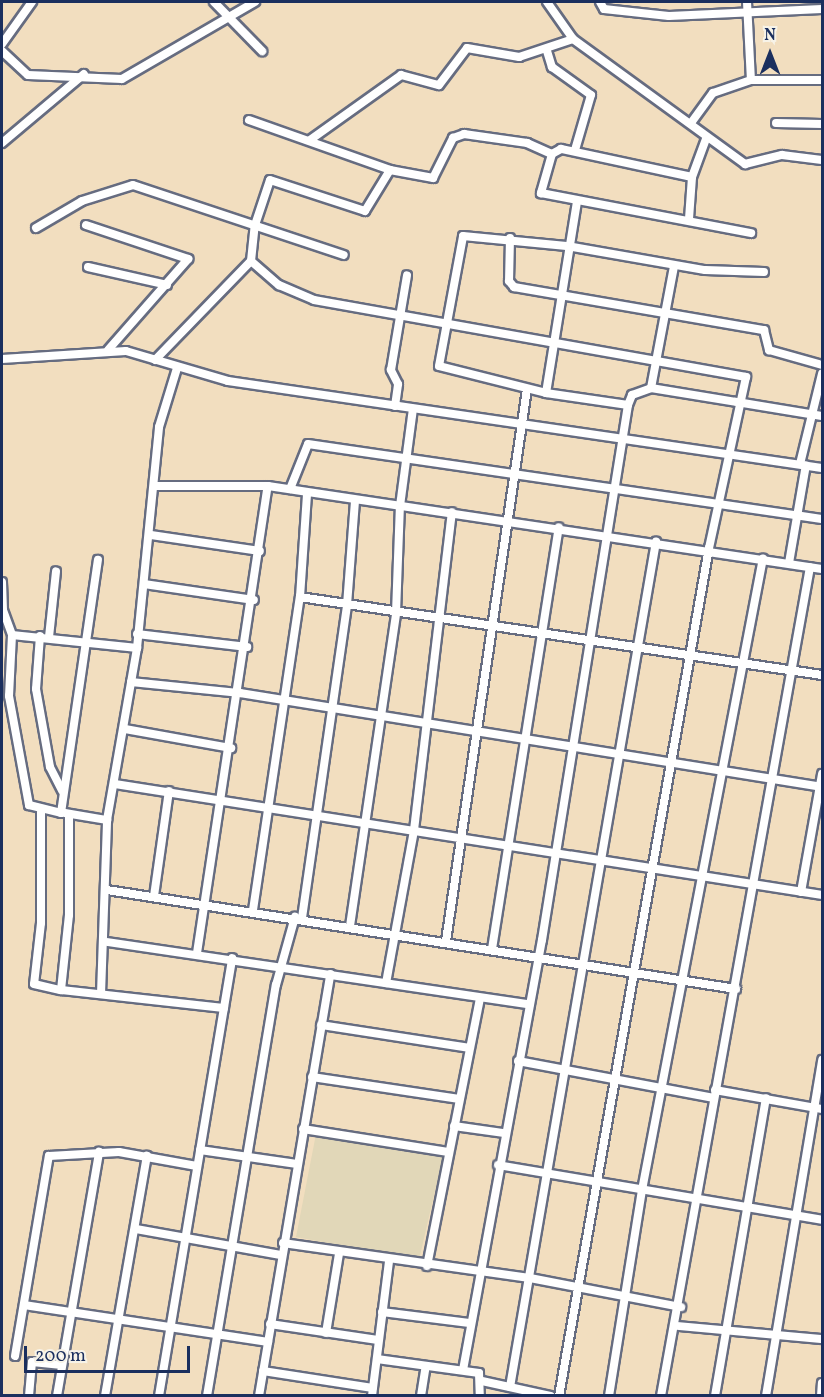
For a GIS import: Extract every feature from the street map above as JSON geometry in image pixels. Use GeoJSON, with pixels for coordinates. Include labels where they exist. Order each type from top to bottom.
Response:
{"type":"FeatureCollection","features":[{"type":"Feature","properties":{"kind":"street"},"geometry":{"type":"LineString","coordinates":[[2,44],[32,2]]}},
{"type":"Feature","properties":{"kind":"street"},"geometry":{"type":"LineString","coordinates":[[214,2],[262,51]]}},
{"type":"Feature","properties":{"kind":"street"},"geometry":{"type":"LineString","coordinates":[[2,51],[28,75],[84,74],[122,79],[140,73],[174,45],[212,31],[229,16],[255,2]]}},
{"type":"Feature","properties":{"kind":"street"},"geometry":{"type":"LineString","coordinates":[[547,2],[573,39],[691,123],[706,139],[745,164],[782,155],[822,160]]}},
{"type":"Feature","properties":{"kind":"street"},"geometry":{"type":"LineString","coordinates":[[600,2],[604,9],[669,16],[746,5],[822,9]]}},
{"type":"Feature","properties":{"kind":"street"},"geometry":{"type":"LineString","coordinates":[[746,5],[751,80]]}},
{"type":"Feature","properties":{"kind":"street"},"geometry":{"type":"LineString","coordinates":[[310,140],[401,75],[441,84],[467,48],[519,57],[548,51],[573,39]]}},
{"type":"Feature","properties":{"kind":"street"},"geometry":{"type":"LineString","coordinates":[[548,51],[552,67],[591,96],[575,150]]}},
{"type":"Feature","properties":{"kind":"street"},"geometry":{"type":"LineString","coordinates":[[2,143],[84,74]]}},
{"type":"Feature","properties":{"kind":"street"},"geometry":{"type":"LineString","coordinates":[[691,123],[713,93],[751,80],[822,80]]}},
{"type":"Feature","properties":{"kind":"street"},"geometry":{"type":"LineString","coordinates":[[249,120],[390,170],[433,178],[453,138],[464,134],[527,143],[552,154],[575,150],[644,171],[692,177]]}},
{"type":"Feature","properties":{"kind":"street"},"geometry":{"type":"LineString","coordinates":[[776,123],[822,124]]}},
{"type":"Feature","properties":{"kind":"street"},"geometry":{"type":"LineString","coordinates":[[689,219],[692,177],[706,139]]}},
{"type":"Feature","properties":{"kind":"street"},"geometry":{"type":"LineString","coordinates":[[552,154],[542,193],[689,219],[751,233]]}},
{"type":"Feature","properties":{"kind":"street"},"geometry":{"type":"LineString","coordinates":[[155,360],[251,261],[255,225],[270,180],[365,211],[390,170]]}},
{"type":"Feature","properties":{"kind":"street"},"geometry":{"type":"LineString","coordinates":[[36,228],[82,201],[133,186],[344,255]]}},
{"type":"Feature","properties":{"kind":"street"},"geometry":{"type":"LineString","coordinates":[[546,393],[567,246],[577,201]]}},
{"type":"Feature","properties":{"kind":"street"},"geometry":{"type":"LineString","coordinates":[[86,225],[187,256],[188,263],[108,350]]}},
{"type":"Feature","properties":{"kind":"street"},"geometry":{"type":"LineString","coordinates":[[628,405],[546,393],[441,368],[463,236],[510,238],[567,246],[674,266],[764,272]]}},
{"type":"Feature","properties":{"kind":"street"},"geometry":{"type":"LineString","coordinates":[[510,238],[510,284],[560,295],[764,330],[769,350],[822,364]]}},
{"type":"Feature","properties":{"kind":"street"},"geometry":{"type":"LineString","coordinates":[[251,261],[295,293],[402,316],[745,376],[742,402],[709,548],[559,1395]]}},
{"type":"Feature","properties":{"kind":"street"},"geometry":{"type":"LineString","coordinates":[[651,388],[667,314],[674,266]]}},
{"type":"Feature","properties":{"kind":"street"},"geometry":{"type":"LineString","coordinates":[[88,267],[167,285]]}},
{"type":"Feature","properties":{"kind":"street"},"geometry":{"type":"LineString","coordinates":[[395,406],[398,384],[391,370],[402,316],[407,275]]}},
{"type":"Feature","properties":{"kind":"street"},"geometry":{"type":"LineString","coordinates":[[2,359],[108,350],[155,360],[228,381],[413,409],[730,450],[822,468]]}},
{"type":"Feature","properties":{"kind":"street"},"geometry":{"type":"LineString","coordinates":[[101,994],[107,942],[107,820],[125,729],[138,634],[151,535],[159,427],[177,368]]}},
{"type":"Feature","properties":{"kind":"street"},"geometry":{"type":"LineString","coordinates":[[789,562],[803,464],[822,374]]}},
{"type":"Feature","properties":{"kind":"street"},"geometry":{"type":"LineString","coordinates":[[464,1370],[478,1272],[556,852],[628,405],[632,395],[651,388],[822,416]]}},
{"type":"Feature","properties":{"kind":"street"},"geometry":{"type":"LineString","coordinates":[[446,941],[478,732],[507,518],[511,472],[527,389]]}},
{"type":"Feature","properties":{"kind":"street"},"geometry":{"type":"LineString","coordinates":[[350,926],[396,613],[400,506],[413,409]]}},
{"type":"Feature","properties":{"kind":"street"},"geometry":{"type":"LineString","coordinates":[[290,489],[308,444],[616,485],[822,519]]}},
{"type":"Feature","properties":{"kind":"street"},"geometry":{"type":"LineString","coordinates":[[155,486],[268,486],[709,548],[822,569]]}},
{"type":"Feature","properties":{"kind":"street"},"geometry":{"type":"LineString","coordinates":[[197,953],[247,647],[268,486]]}},
{"type":"Feature","properties":{"kind":"street"},"geometry":{"type":"LineString","coordinates":[[253,910],[287,700],[300,597],[307,493]]}},
{"type":"Feature","properties":{"kind":"street"},"geometry":{"type":"LineString","coordinates":[[207,1395],[276,985],[285,966],[299,917],[317,814],[347,605],[355,500]]}},
{"type":"Feature","properties":{"kind":"street"},"geometry":{"type":"LineString","coordinates":[[386,983],[414,830],[429,723],[443,618],[452,512]]}},
{"type":"Feature","properties":{"kind":"street"},"geometry":{"type":"LineString","coordinates":[[492,949],[559,527]]}},
{"type":"Feature","properties":{"kind":"street"},"geometry":{"type":"LineString","coordinates":[[151,535],[260,551]]}},
{"type":"Feature","properties":{"kind":"street"},"geometry":{"type":"LineString","coordinates":[[510,1387],[587,963],[656,542]]}},
{"type":"Feature","properties":{"kind":"street"},"geometry":{"type":"LineString","coordinates":[[609,1395],[642,1191],[685,980],[763,558]]}},
{"type":"Feature","properties":{"kind":"street"},"geometry":{"type":"LineString","coordinates":[[62,790],[73,754],[98,560]]}},
{"type":"Feature","properties":{"kind":"street"},"geometry":{"type":"LineString","coordinates":[[661,1395],[678,1326],[713,1098],[736,989],[810,567]]}},
{"type":"Feature","properties":{"kind":"street"},"geometry":{"type":"LineString","coordinates":[[50,637],[56,571]]}},
{"type":"Feature","properties":{"kind":"street"},"geometry":{"type":"LineString","coordinates":[[2,582],[3,610],[12,635],[11,713],[29,806],[41,812],[65,813],[107,820]]}},
{"type":"Feature","properties":{"kind":"street"},"geometry":{"type":"LineString","coordinates":[[144,584],[254,600]]}},
{"type":"Feature","properties":{"kind":"street"},"geometry":{"type":"LineString","coordinates":[[300,597],[396,613],[492,625],[639,651],[822,675]]}},
{"type":"Feature","properties":{"kind":"street"},"geometry":{"type":"LineString","coordinates":[[138,634],[247,647]]}},
{"type":"Feature","properties":{"kind":"street"},"geometry":{"type":"LineString","coordinates":[[12,635],[87,640],[136,648]]}},
{"type":"Feature","properties":{"kind":"street"},"geometry":{"type":"LineString","coordinates":[[40,636],[36,689],[50,767],[62,790],[65,813],[69,915],[61,990]]}},
{"type":"Feature","properties":{"kind":"street"},"geometry":{"type":"LineString","coordinates":[[131,682],[287,700],[821,787]]}},
{"type":"Feature","properties":{"kind":"street"},"geometry":{"type":"LineString","coordinates":[[125,729],[231,748]]}},
{"type":"Feature","properties":{"kind":"street"},"geometry":{"type":"LineString","coordinates":[[801,892],[822,774]]}},
{"type":"Feature","properties":{"kind":"street"},"geometry":{"type":"LineString","coordinates":[[115,784],[223,798],[822,895]]}},
{"type":"Feature","properties":{"kind":"street"},"geometry":{"type":"LineString","coordinates":[[154,896],[169,791]]}},
{"type":"Feature","properties":{"kind":"street"},"geometry":{"type":"LineString","coordinates":[[41,812],[34,984],[61,990],[224,1008]]}},
{"type":"Feature","properties":{"kind":"street"},"geometry":{"type":"LineString","coordinates":[[107,890],[206,902],[736,989]]}},
{"type":"Feature","properties":{"kind":"street"},"geometry":{"type":"LineString","coordinates":[[107,942],[232,958],[529,1004]]}},
{"type":"Feature","properties":{"kind":"street"},"geometry":{"type":"LineString","coordinates":[[159,1395],[232,958]]}},
{"type":"Feature","properties":{"kind":"street"},"geometry":{"type":"LineString","coordinates":[[259,1395],[330,974]]}},
{"type":"Feature","properties":{"kind":"street"},"geometry":{"type":"LineString","coordinates":[[428,1266],[448,1152],[480,998]]}},
{"type":"Feature","properties":{"kind":"street"},"geometry":{"type":"LineString","coordinates":[[321,1025],[469,1048]]}},
{"type":"Feature","properties":{"kind":"street"},"geometry":{"type":"LineString","coordinates":[[518,1061],[713,1098]]}},
{"type":"Feature","properties":{"kind":"street"},"geometry":{"type":"LineString","coordinates":[[766,1395],[818,1108],[822,1061]]}},
{"type":"Feature","properties":{"kind":"street"},"geometry":{"type":"LineString","coordinates":[[312,1077],[459,1099]]}},
{"type":"Feature","properties":{"kind":"street"},"geometry":{"type":"LineString","coordinates":[[715,1090],[818,1108]]}},
{"type":"Feature","properties":{"kind":"street"},"geometry":{"type":"LineString","coordinates":[[715,1395],[729,1330],[766,1098]]}},
{"type":"Feature","properties":{"kind":"street"},"geometry":{"type":"LineString","coordinates":[[454,1126],[503,1133]]}},
{"type":"Feature","properties":{"kind":"street"},"geometry":{"type":"LineString","coordinates":[[303,1129],[448,1152]]}},
{"type":"Feature","properties":{"kind":"street"},"geometry":{"type":"LineString","coordinates":[[200,1150],[297,1164]]}},
{"type":"Feature","properties":{"kind":"street"},"geometry":{"type":"LineString","coordinates":[[15,1356],[49,1156],[99,1152],[147,1156],[197,1166]]}},
{"type":"Feature","properties":{"kind":"street"},"geometry":{"type":"LineString","coordinates":[[57,1395],[99,1152]]}},
{"type":"Feature","properties":{"kind":"street"},"geometry":{"type":"LineString","coordinates":[[105,1395],[121,1320],[147,1156]]}},
{"type":"Feature","properties":{"kind":"street"},"geometry":{"type":"LineString","coordinates":[[498,1165],[822,1220]]}},
{"type":"Feature","properties":{"kind":"street"},"geometry":{"type":"LineString","coordinates":[[136,1229],[281,1255]]}},
{"type":"Feature","properties":{"kind":"street"},"geometry":{"type":"LineString","coordinates":[[283,1243],[390,1262],[530,1278],[681,1307]]}},
{"type":"Feature","properties":{"kind":"street"},"geometry":{"type":"LineString","coordinates":[[326,1333],[339,1254]]}},
{"type":"Feature","properties":{"kind":"street"},"geometry":{"type":"LineString","coordinates":[[263,1371],[373,1392],[390,1262]]}},
{"type":"Feature","properties":{"kind":"street"},"geometry":{"type":"LineString","coordinates":[[24,1305],[268,1342]]}},
{"type":"Feature","properties":{"kind":"street"},"geometry":{"type":"LineString","coordinates":[[382,1312],[469,1323]]}},
{"type":"Feature","properties":{"kind":"street"},"geometry":{"type":"LineString","coordinates":[[270,1324],[378,1341]]}},
{"type":"Feature","properties":{"kind":"street"},"geometry":{"type":"LineString","coordinates":[[678,1326],[822,1339]]}},
{"type":"Feature","properties":{"kind":"street"},"geometry":{"type":"LineString","coordinates":[[377,1359],[479,1372],[482,1381],[480,1395]]}},
{"type":"Feature","properties":{"kind":"street"},"geometry":{"type":"LineString","coordinates":[[30,1395],[32,1362],[62,1365]]}},
{"type":"Feature","properties":{"kind":"street"},"geometry":{"type":"LineString","coordinates":[[421,1395],[426,1366]]}},
{"type":"Feature","properties":{"kind":"street"},"geometry":{"type":"LineString","coordinates":[[482,1381],[550,1395]]}},
{"type":"Feature","properties":{"kind":"street"},"geometry":{"type":"LineString","coordinates":[[821,1395],[822,1383]]}},
{"type":"Feature","properties":{"kind":"shaded area"},"geometry":{"type":"Polygon","coordinates":[[[316,1134],[443,1156],[419,1260],[296,1237],[316,1134]]]}}]}
